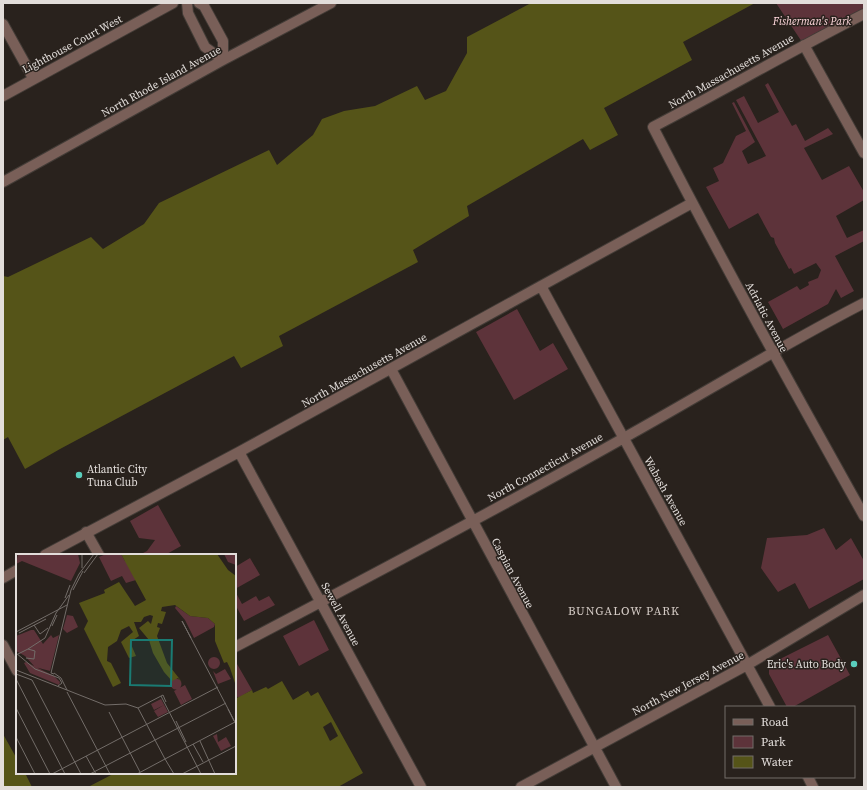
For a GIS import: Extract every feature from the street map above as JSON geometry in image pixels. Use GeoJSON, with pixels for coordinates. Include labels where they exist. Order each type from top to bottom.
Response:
{"type":"FeatureCollection","features":[{"type":"Feature","properties":{"kind":"street","name":"Lighthouse Court West"},"geometry":{"type":"LineString","coordinates":[[3,96],[33,78],[173,3]]}},
{"type":"Feature","properties":{"kind":"street"},"geometry":{"type":"LineString","coordinates":[[188,3],[188,13],[205,47],[223,60]]}},
{"type":"Feature","properties":{"kind":"street"},"geometry":{"type":"LineString","coordinates":[[199,3],[204,6],[223,41],[223,60]]}},
{"type":"Feature","properties":{"kind":"street","name":"North Rhode Island Avenue"},"geometry":{"type":"LineString","coordinates":[[4,180],[223,60],[331,3]]}},
{"type":"Feature","properties":{"kind":"street","name":"North Massachusetts Avenue"},"geometry":{"type":"LineString","coordinates":[[653,127],[864,14]]}},
{"type":"Feature","properties":{"kind":"street"},"geometry":{"type":"LineString","coordinates":[[3,24],[33,78]]}},
{"type":"Feature","properties":{"kind":"street"},"geometry":{"type":"LineString","coordinates":[[804,45],[864,153]]}},
{"type":"Feature","properties":{"kind":"street","name":"Adriatic Avenue"},"geometry":{"type":"LineString","coordinates":[[653,127],[772,352],[864,516]]}},
{"type":"Feature","properties":{"kind":"street","name":"North Massachusetts Avenue"},"geometry":{"type":"LineString","coordinates":[[47,554],[239,452],[692,203]]}},
{"type":"Feature","properties":{"kind":"street","name":"Wabash Avenue"},"geometry":{"type":"LineString","coordinates":[[541,286],[769,706]]}},
{"type":"Feature","properties":{"kind":"street","name":"North Connecticut Avenue"},"geometry":{"type":"LineString","coordinates":[[236,646],[623,439],[772,352],[864,302]]}},
{"type":"Feature","properties":{"kind":"street","name":"Caspian Avenue"},"geometry":{"type":"LineString","coordinates":[[391,369],[616,787]]}},
{"type":"Feature","properties":{"kind":"street","name":"Sewell Avenue"},"geometry":{"type":"LineString","coordinates":[[239,452],[421,787]]}},
{"type":"Feature","properties":{"kind":"street"},"geometry":{"type":"LineString","coordinates":[[86,532],[97,554]]}},
{"type":"Feature","properties":{"kind":"street"},"geometry":{"type":"LineString","coordinates":[[3,578],[16,571]]}},
{"type":"Feature","properties":{"kind":"street","name":"North New Jersey Avenue"},"geometry":{"type":"LineString","coordinates":[[521,787],[747,665],[864,595]]}},
{"type":"Feature","properties":{"kind":"street"},"geometry":{"type":"LineString","coordinates":[[3,645],[16,669]]}},
{"type":"Feature","properties":{"kind":"street"},"geometry":{"type":"LineString","coordinates":[[808,778],[813,787]]}},
{"type":"Feature","properties":{"kind":"green space","name":"Fisherman's Park"},"geometry":{"type":"Polygon","coordinates":[[[776,3],[864,3],[864,14],[804,45],[776,3]]]}},
{"type":"Feature","properties":{"kind":"green space"},"geometry":{"type":"Polygon","coordinates":[[[768,83],[792,126],[796,124],[805,141],[828,128],[833,134],[804,148],[822,180],[849,166],[864,192],[864,200],[836,216],[847,238],[864,230],[864,241],[835,256],[854,291],[841,298],[836,289],[828,304],[783,329],[768,302],[797,286],[800,290],[809,285],[808,282],[818,278],[821,270],[816,263],[794,274],[791,268],[789,269],[775,243],[774,238],[771,237],[758,213],[729,229],[706,187],[719,181],[713,168],[723,163],[736,136],[746,131],[732,103],[734,102],[755,142],[742,151],[748,164],[766,156],[736,100],[744,96],[758,123],[779,112],[765,85],[768,83]]]}},
{"type":"Feature","properties":{"kind":"green space"},"geometry":{"type":"Polygon","coordinates":[[[517,309],[540,351],[553,343],[568,369],[514,400],[476,332],[517,309]]]}},
{"type":"Feature","properties":{"kind":"green space"},"geometry":{"type":"Polygon","coordinates":[[[158,505],[181,546],[167,554],[141,554],[147,551],[155,540],[139,538],[130,521],[158,505]]]}},
{"type":"Feature","properties":{"kind":"green space"},"geometry":{"type":"Polygon","coordinates":[[[824,528],[836,550],[851,538],[864,561],[864,579],[809,609],[795,583],[778,592],[761,568],[767,538],[807,535],[824,528]]]}},
{"type":"Feature","properties":{"kind":"green space"},"geometry":{"type":"Polygon","coordinates":[[[250,558],[260,575],[236,588],[236,566],[250,558]]]}},
{"type":"Feature","properties":{"kind":"green space"},"geometry":{"type":"Polygon","coordinates":[[[236,593],[242,604],[256,596],[259,601],[269,596],[275,605],[244,621],[236,606],[236,593]]]}},
{"type":"Feature","properties":{"kind":"green space"},"geometry":{"type":"Polygon","coordinates":[[[314,620],[329,650],[299,666],[283,636],[314,620]]]}},
{"type":"Feature","properties":{"kind":"green space"},"geometry":{"type":"Polygon","coordinates":[[[828,635],[850,675],[795,706],[786,706],[769,674],[770,664],[828,635]]]}},
{"type":"Feature","properties":{"kind":"green space"},"geometry":{"type":"Polygon","coordinates":[[[236,664],[252,690],[238,698],[236,695],[236,664]]]}},
{"type":"Feature","properties":{"kind":"water"},"geometry":{"type":"Polygon","coordinates":[[[531,3],[755,3],[683,42],[692,60],[604,108],[618,135],[590,150],[583,139],[467,206],[469,216],[413,250],[418,262],[279,336],[283,346],[241,368],[234,356],[25,469],[8,437],[3,440],[3,276],[8,277],[91,237],[103,249],[144,224],[159,203],[269,150],[277,165],[313,135],[322,119],[344,111],[375,106],[417,86],[425,100],[446,91],[467,53],[467,37],[531,3]]]}},
{"type":"Feature","properties":{"kind":"water"},"geometry":{"type":"Polygon","coordinates":[[[282,681],[293,700],[308,691],[311,696],[318,692],[363,773],[338,787],[88,787],[113,774],[236,774],[236,698],[252,690],[253,693],[266,687],[268,689],[282,681]]]}},
{"type":"Feature","properties":{"kind":"water"},"geometry":{"type":"Polygon","coordinates":[[[3,734],[16,757],[16,774],[26,774],[32,787],[3,787],[3,734]]]}},
{"type":"Feature","properties":{"kind":"pier"},"geometry":{"type":"Polygon","coordinates":[[[331,722],[338,736],[330,741],[323,727],[331,722]]]}},
{"type":"Feature","properties":{"kind":"place","name":"Atlantic City Tuna Club"},"geometry":{"type":"Point","coordinates":[79,475]}},
{"type":"Feature","properties":{"kind":"place","name":"Eric's Auto Body"},"geometry":{"type":"Point","coordinates":[854,664]}},
{"type":"Feature","properties":{"kind":"district","name":"BUNGALOW PARK"},"geometry":{"type":"Point","coordinates":[624,611]}}]}
